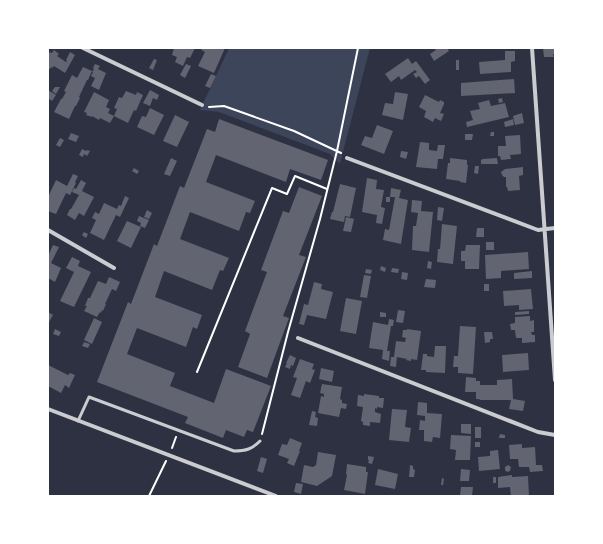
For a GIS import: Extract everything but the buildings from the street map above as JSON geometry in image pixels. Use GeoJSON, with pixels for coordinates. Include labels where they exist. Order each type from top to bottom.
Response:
{"type":"FeatureCollection","features":[{"type":"Feature","properties":{"kind":"street"},"geometry":{"type":"LineString","coordinates":[[83,48],[202,105]]}},
{"type":"Feature","properties":{"kind":"street"},"geometry":{"type":"LineString","coordinates":[[532,48],[555,380]]}},
{"type":"Feature","properties":{"kind":"street"},"geometry":{"type":"LineString","coordinates":[[347,158],[538,230],[555,228]]}},
{"type":"Feature","properties":{"kind":"street"},"geometry":{"type":"LineString","coordinates":[[48,230],[114,268]]}},
{"type":"Feature","properties":{"kind":"street"},"geometry":{"type":"LineString","coordinates":[[298,338],[538,432],[555,435]]}},
{"type":"Feature","properties":{"kind":"street"},"geometry":{"type":"LineString","coordinates":[[48,409],[276,496]]}},
{"type":"Feature","properties":{"kind":"lane"},"geometry":{"type":"LineString","coordinates":[[78,421],[89,397],[234,451],[244,451],[254,448],[260,441]]}},
{"type":"Feature","properties":{"kind":"path"},"geometry":{"type":"LineString","coordinates":[[260,441],[337,151],[358,48]]}},
{"type":"Feature","properties":{"kind":"path"},"geometry":{"type":"LineString","coordinates":[[202,105],[208,107],[224,106],[294,131],[341,152]]}},
{"type":"Feature","properties":{"kind":"path"},"geometry":{"type":"LineString","coordinates":[[196,372],[272,188],[287,194],[295,176],[327,189]]}},
{"type":"Feature","properties":{"kind":"path"},"geometry":{"type":"LineString","coordinates":[[169,455],[179,430]]}},
{"type":"Feature","properties":{"kind":"path"},"geometry":{"type":"LineString","coordinates":[[150,496],[162,470]]}},
{"type":"Feature","properties":{"kind":"shaded area"},"geometry":{"type":"Polygon","coordinates":[[[229,48],[370,48],[340,164],[330,154],[219,112],[200,110],[229,48]]]}}]}
